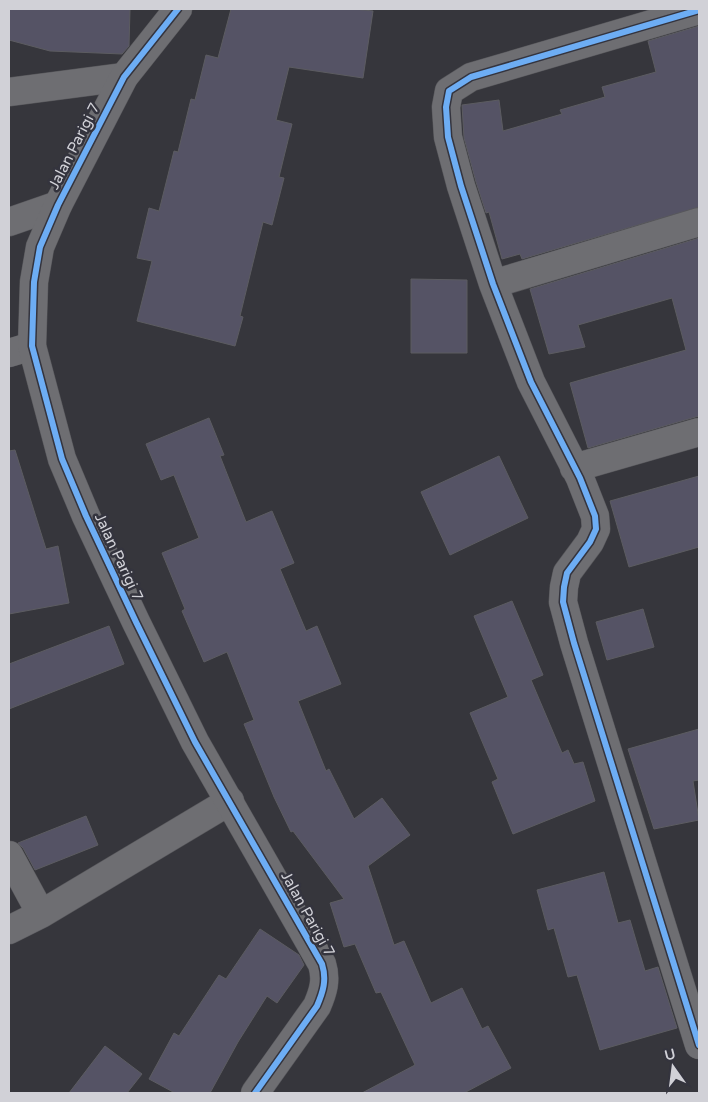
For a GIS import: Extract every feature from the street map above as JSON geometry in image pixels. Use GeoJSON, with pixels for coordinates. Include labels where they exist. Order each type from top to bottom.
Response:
{"type":"FeatureCollection","features":[{"type":"Feature","properties":{"kind":"street","name":"Jalan Parigi 7"},"geometry":{"type":"LineString","coordinates":[[178,9],[124,77],[58,205],[40,247],[20,350],[86,516],[136,622],[195,742],[325,972],[323,990],[317,1006],[255,1093]]}},
{"type":"Feature","properties":{"kind":"street"},"geometry":{"type":"LineString","coordinates":[[699,10],[471,77],[449,91],[446,107],[448,138],[461,186],[493,284],[531,382],[580,478],[595,516],[596,529],[590,542],[567,573],[563,602],[574,643],[699,1045]]}},
{"type":"Feature","properties":{"kind":"street"},"geometry":{"type":"LineString","coordinates":[[9,92],[124,77]]}},
{"type":"Feature","properties":{"kind":"street"},"geometry":{"type":"LineString","coordinates":[[9,222],[58,205]]}},
{"type":"Feature","properties":{"kind":"street"},"geometry":{"type":"LineString","coordinates":[[493,284],[699,222]]}},
{"type":"Feature","properties":{"kind":"street"},"geometry":{"type":"LineString","coordinates":[[574,468],[699,432]]}},
{"type":"Feature","properties":{"kind":"street"},"geometry":{"type":"LineString","coordinates":[[9,930],[41,914],[230,801]]}},
{"type":"Feature","properties":{"kind":"street"},"geometry":{"type":"LineString","coordinates":[[9,855],[41,914]]}},
{"type":"Feature","properties":{"kind":"building"},"geometry":{"type":"Polygon","coordinates":[[[9,9],[130,9],[129,46],[122,54],[50,51],[9,40],[9,9]]]}},
{"type":"Feature","properties":{"kind":"building"},"geometry":{"type":"Polygon","coordinates":[[[231,9],[354,9],[373,11],[363,78],[289,67],[276,120],[292,124],[279,177],[284,178],[272,225],[263,222],[240,316],[243,317],[235,346],[137,321],[152,261],[137,258],[149,208],[159,211],[174,151],[178,152],[191,99],[195,100],[206,55],[218,58],[231,9]]]}},
{"type":"Feature","properties":{"kind":"building"},"geometry":{"type":"Polygon","coordinates":[[[699,26],[699,207],[522,259],[520,254],[502,259],[489,212],[486,213],[476,182],[464,138],[462,105],[499,100],[503,131],[562,114],[560,110],[605,97],[602,87],[656,72],[648,41],[699,26]]]}},
{"type":"Feature","properties":{"kind":"building"},"geometry":{"type":"Polygon","coordinates":[[[699,238],[699,416],[588,448],[570,383],[686,350],[672,298],[578,325],[585,347],[549,354],[530,289],[699,238]]]}},
{"type":"Feature","properties":{"kind":"building"},"geometry":{"type":"Polygon","coordinates":[[[411,279],[467,280],[467,353],[411,353],[411,279]]]}},
{"type":"Feature","properties":{"kind":"building"},"geometry":{"type":"Polygon","coordinates":[[[209,418],[224,455],[220,456],[246,522],[272,511],[294,563],[280,569],[306,631],[317,626],[341,684],[298,701],[326,771],[329,769],[354,819],[382,798],[410,835],[368,866],[394,945],[404,941],[431,1003],[462,988],[482,1029],[488,1026],[511,1068],[464,1093],[362,1093],[415,1065],[381,992],[376,993],[355,944],[344,947],[330,903],[344,899],[293,831],[291,832],[274,797],[244,724],[254,720],[227,652],[204,662],[182,611],[185,609],[162,553],[199,538],[174,475],[161,480],[146,444],[209,418]]]}},
{"type":"Feature","properties":{"kind":"building"},"geometry":{"type":"Polygon","coordinates":[[[15,450],[46,549],[58,546],[69,603],[9,614],[9,451],[15,450]]]}},
{"type":"Feature","properties":{"kind":"building"},"geometry":{"type":"Polygon","coordinates":[[[499,456],[528,518],[450,555],[421,492],[499,456]]]}},
{"type":"Feature","properties":{"kind":"building"},"geometry":{"type":"Polygon","coordinates":[[[699,476],[699,547],[629,567],[610,501],[699,476]]]}},
{"type":"Feature","properties":{"kind":"building"},"geometry":{"type":"Polygon","coordinates":[[[512,601],[543,675],[531,680],[562,753],[568,750],[574,764],[583,762],[595,801],[513,834],[492,782],[498,779],[470,713],[508,697],[474,616],[512,601]]]}},
{"type":"Feature","properties":{"kind":"building"},"geometry":{"type":"Polygon","coordinates":[[[643,609],[654,647],[607,660],[596,622],[643,609]]]}},
{"type":"Feature","properties":{"kind":"building"},"geometry":{"type":"Polygon","coordinates":[[[109,626],[124,664],[9,709],[9,664],[109,626]]]}},
{"type":"Feature","properties":{"kind":"building"},"geometry":{"type":"Polygon","coordinates":[[[699,729],[699,780],[693,781],[699,820],[654,829],[628,749],[699,729]]]}},
{"type":"Feature","properties":{"kind":"building"},"geometry":{"type":"Polygon","coordinates":[[[86,816],[98,845],[35,870],[23,848],[18,843],[86,816]]]}},
{"type":"Feature","properties":{"kind":"building"},"geometry":{"type":"Polygon","coordinates":[[[604,872],[618,923],[630,920],[645,971],[658,967],[677,1028],[600,1050],[577,975],[568,977],[554,928],[548,930],[537,890],[604,872]]]}},
{"type":"Feature","properties":{"kind":"building"},"geometry":{"type":"Polygon","coordinates":[[[260,929],[299,955],[304,965],[277,1003],[267,996],[238,1042],[210,1093],[175,1093],[149,1079],[174,1033],[179,1036],[219,975],[226,979],[260,929]]]}},
{"type":"Feature","properties":{"kind":"building"},"geometry":{"type":"Polygon","coordinates":[[[105,1046],[142,1074],[127,1093],[69,1093],[105,1046]]]}},
{"type":"Feature","properties":{"kind":"cycle path"},"geometry":{"type":"LineString","coordinates":[[178,9],[124,77],[58,205],[40,247],[34,282],[32,346],[62,459],[86,516],[195,742],[322,964],[324,986],[317,1006],[255,1093]]}},
{"type":"Feature","properties":{"kind":"cycle path"},"geometry":{"type":"LineString","coordinates":[[699,10],[471,77],[449,91],[446,107],[448,137],[461,186],[493,284],[531,382],[580,478],[595,516],[596,529],[590,542],[567,573],[563,602],[574,643],[699,1045]]}}]}
